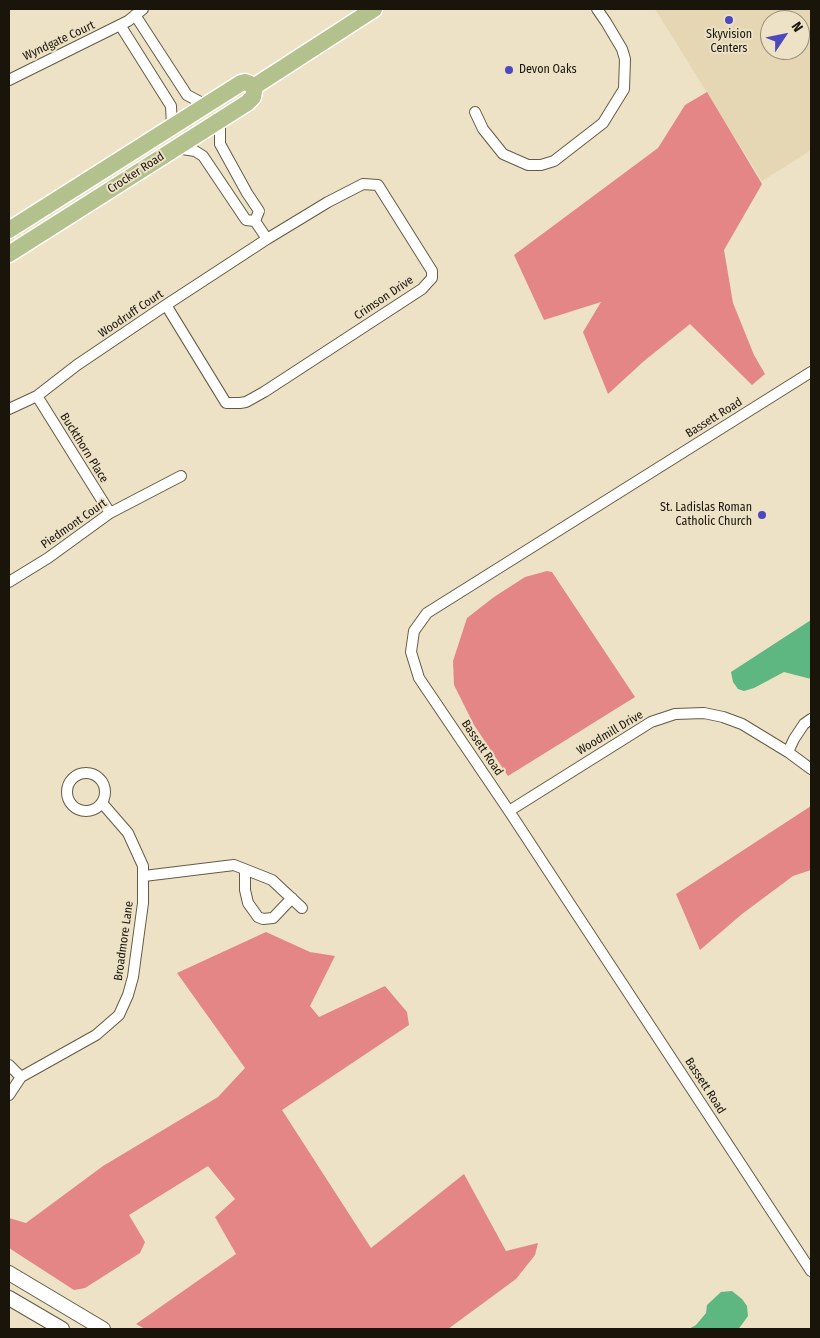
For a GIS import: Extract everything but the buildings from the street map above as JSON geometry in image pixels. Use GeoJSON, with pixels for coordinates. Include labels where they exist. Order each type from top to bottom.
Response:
{"type":"FeatureCollection","features":[{"type":"Feature","properties":{"kind":"main road","name":"Crocker Road"},"geometry":{"type":"LineString","coordinates":[[9,254],[220,120],[252,97],[255,86],[374,9]]}},
{"type":"Feature","properties":{"kind":"main road","name":"Crocker Road"},"geometry":{"type":"LineString","coordinates":[[9,230],[243,82],[255,86]]}},
{"type":"Feature","properties":{"kind":"main road"},"geometry":{"type":"LineString","coordinates":[[9,1274],[103,1329]]}},
{"type":"Feature","properties":{"kind":"main road"},"geometry":{"type":"LineString","coordinates":[[9,1298],[62,1329]]}},
{"type":"Feature","properties":{"kind":"street"},"geometry":{"type":"LineString","coordinates":[[475,112],[483,129],[503,154],[528,165],[542,165],[554,161],[603,123],[624,89],[625,59],[622,49],[597,9]]}},
{"type":"Feature","properties":{"kind":"street","name":"Wyndgate Court"},"geometry":{"type":"LineString","coordinates":[[9,80],[120,25],[139,12],[187,95],[206,105]]}},
{"type":"Feature","properties":{"kind":"street"},"geometry":{"type":"LineString","coordinates":[[120,25],[171,106],[172,126]]}},
{"type":"Feature","properties":{"kind":"street"},"geometry":{"type":"LineString","coordinates":[[220,120],[220,144],[259,211],[256,221],[267,239]]}},
{"type":"Feature","properties":{"kind":"street"},"geometry":{"type":"LineString","coordinates":[[176,148],[195,151],[204,156],[246,220],[256,221]]}},
{"type":"Feature","properties":{"kind":"street","name":"Crimson Drive"},"geometry":{"type":"LineString","coordinates":[[166,305],[226,403],[240,403],[246,402],[264,392],[422,289],[432,278],[432,271],[378,185],[363,184],[328,202],[267,239]]}},
{"type":"Feature","properties":{"kind":"street","name":"Woodruff Court"},"geometry":{"type":"LineString","coordinates":[[9,409],[37,396],[77,365],[267,239]]}},
{"type":"Feature","properties":{"kind":"street","name":"Bassett Road"},"geometry":{"type":"LineString","coordinates":[[810,1265],[419,678],[411,652],[414,630],[427,612],[811,372]]}},
{"type":"Feature","properties":{"kind":"street","name":"Buckthorn Place"},"geometry":{"type":"LineString","coordinates":[[37,396],[110,513]]}},
{"type":"Feature","properties":{"kind":"street","name":"Piedmont Court"},"geometry":{"type":"LineString","coordinates":[[9,582],[48,558],[110,513],[181,476]]}},
{"type":"Feature","properties":{"kind":"street","name":"Woodmill Drive"},"geometry":{"type":"LineString","coordinates":[[509,811],[651,722],[675,714],[704,713],[724,717],[742,724],[788,752],[811,769]]}},
{"type":"Feature","properties":{"kind":"street"},"geometry":{"type":"LineString","coordinates":[[788,752],[804,724],[811,719]]}},
{"type":"Feature","properties":{"kind":"street","name":"Broadmore Lane"},"geometry":{"type":"LineString","coordinates":[[9,1095],[21,1077],[96,1035],[119,1015],[128,995],[133,977],[143,903],[143,866],[128,832],[102,803]]}},
{"type":"Feature","properties":{"kind":"street"},"geometry":{"type":"LineString","coordinates":[[144,876],[234,865],[272,880],[302,908]]}},
{"type":"Feature","properties":{"kind":"street"},"geometry":{"type":"LineString","coordinates":[[245,870],[245,890],[248,903],[258,917],[273,918],[292,898]]}},
{"type":"Feature","properties":{"kind":"street"},"geometry":{"type":"LineString","coordinates":[[9,1065],[21,1077]]}},
{"type":"Feature","properties":{"kind":"shaded area"},"geometry":{"type":"Polygon","coordinates":[[[655,9],[811,9],[811,150],[762,181],[655,9]]]}},
{"type":"Feature","properties":{"kind":"shaded area"},"geometry":{"type":"Polygon","coordinates":[[[707,92],[762,184],[724,250],[733,303],[754,355],[765,374],[752,385],[690,324],[644,361],[608,394],[583,332],[601,302],[544,320],[514,255],[658,148],[685,105],[707,92]]]}},
{"type":"Feature","properties":{"kind":"shaded area"},"geometry":{"type":"Polygon","coordinates":[[[547,571],[552,572],[635,697],[508,776],[474,725],[454,685],[453,661],[467,618],[494,597],[525,577],[547,571]]]}},
{"type":"Feature","properties":{"kind":"shaded area"},"geometry":{"type":"Polygon","coordinates":[[[811,620],[811,679],[784,672],[754,688],[744,691],[738,689],[733,682],[731,672],[811,620]]]}},
{"type":"Feature","properties":{"kind":"shaded area"},"geometry":{"type":"Polygon","coordinates":[[[811,806],[811,870],[793,876],[742,914],[700,950],[676,894],[811,806]]]}},
{"type":"Feature","properties":{"kind":"shaded area"},"geometry":{"type":"Polygon","coordinates":[[[266,932],[310,952],[335,956],[310,1006],[319,1017],[385,986],[407,1012],[409,1025],[282,1110],[371,1248],[464,1174],[506,1251],[538,1243],[535,1255],[516,1279],[448,1329],[145,1329],[136,1324],[236,1254],[215,1217],[235,1199],[208,1166],[129,1215],[145,1242],[140,1253],[85,1288],[74,1290],[9,1248],[9,1218],[26,1223],[103,1166],[218,1097],[245,1068],[177,973],[266,932]]]}},
{"type":"Feature","properties":{"kind":"shaded area"},"geometry":{"type":"Polygon","coordinates":[[[732,1291],[747,1306],[748,1316],[738,1329],[689,1329],[696,1325],[706,1313],[707,1305],[721,1292],[732,1291]]]}},
{"type":"Feature","properties":{"kind":"place","name":"Skyvision Centers"},"geometry":{"type":"Point","coordinates":[729,20]}},
{"type":"Feature","properties":{"kind":"place","name":"Devon Oaks"},"geometry":{"type":"Point","coordinates":[509,70]}},
{"type":"Feature","properties":{"kind":"place","name":"St. Ladislas Roman Catholic Church"},"geometry":{"type":"Point","coordinates":[762,515]}}]}
